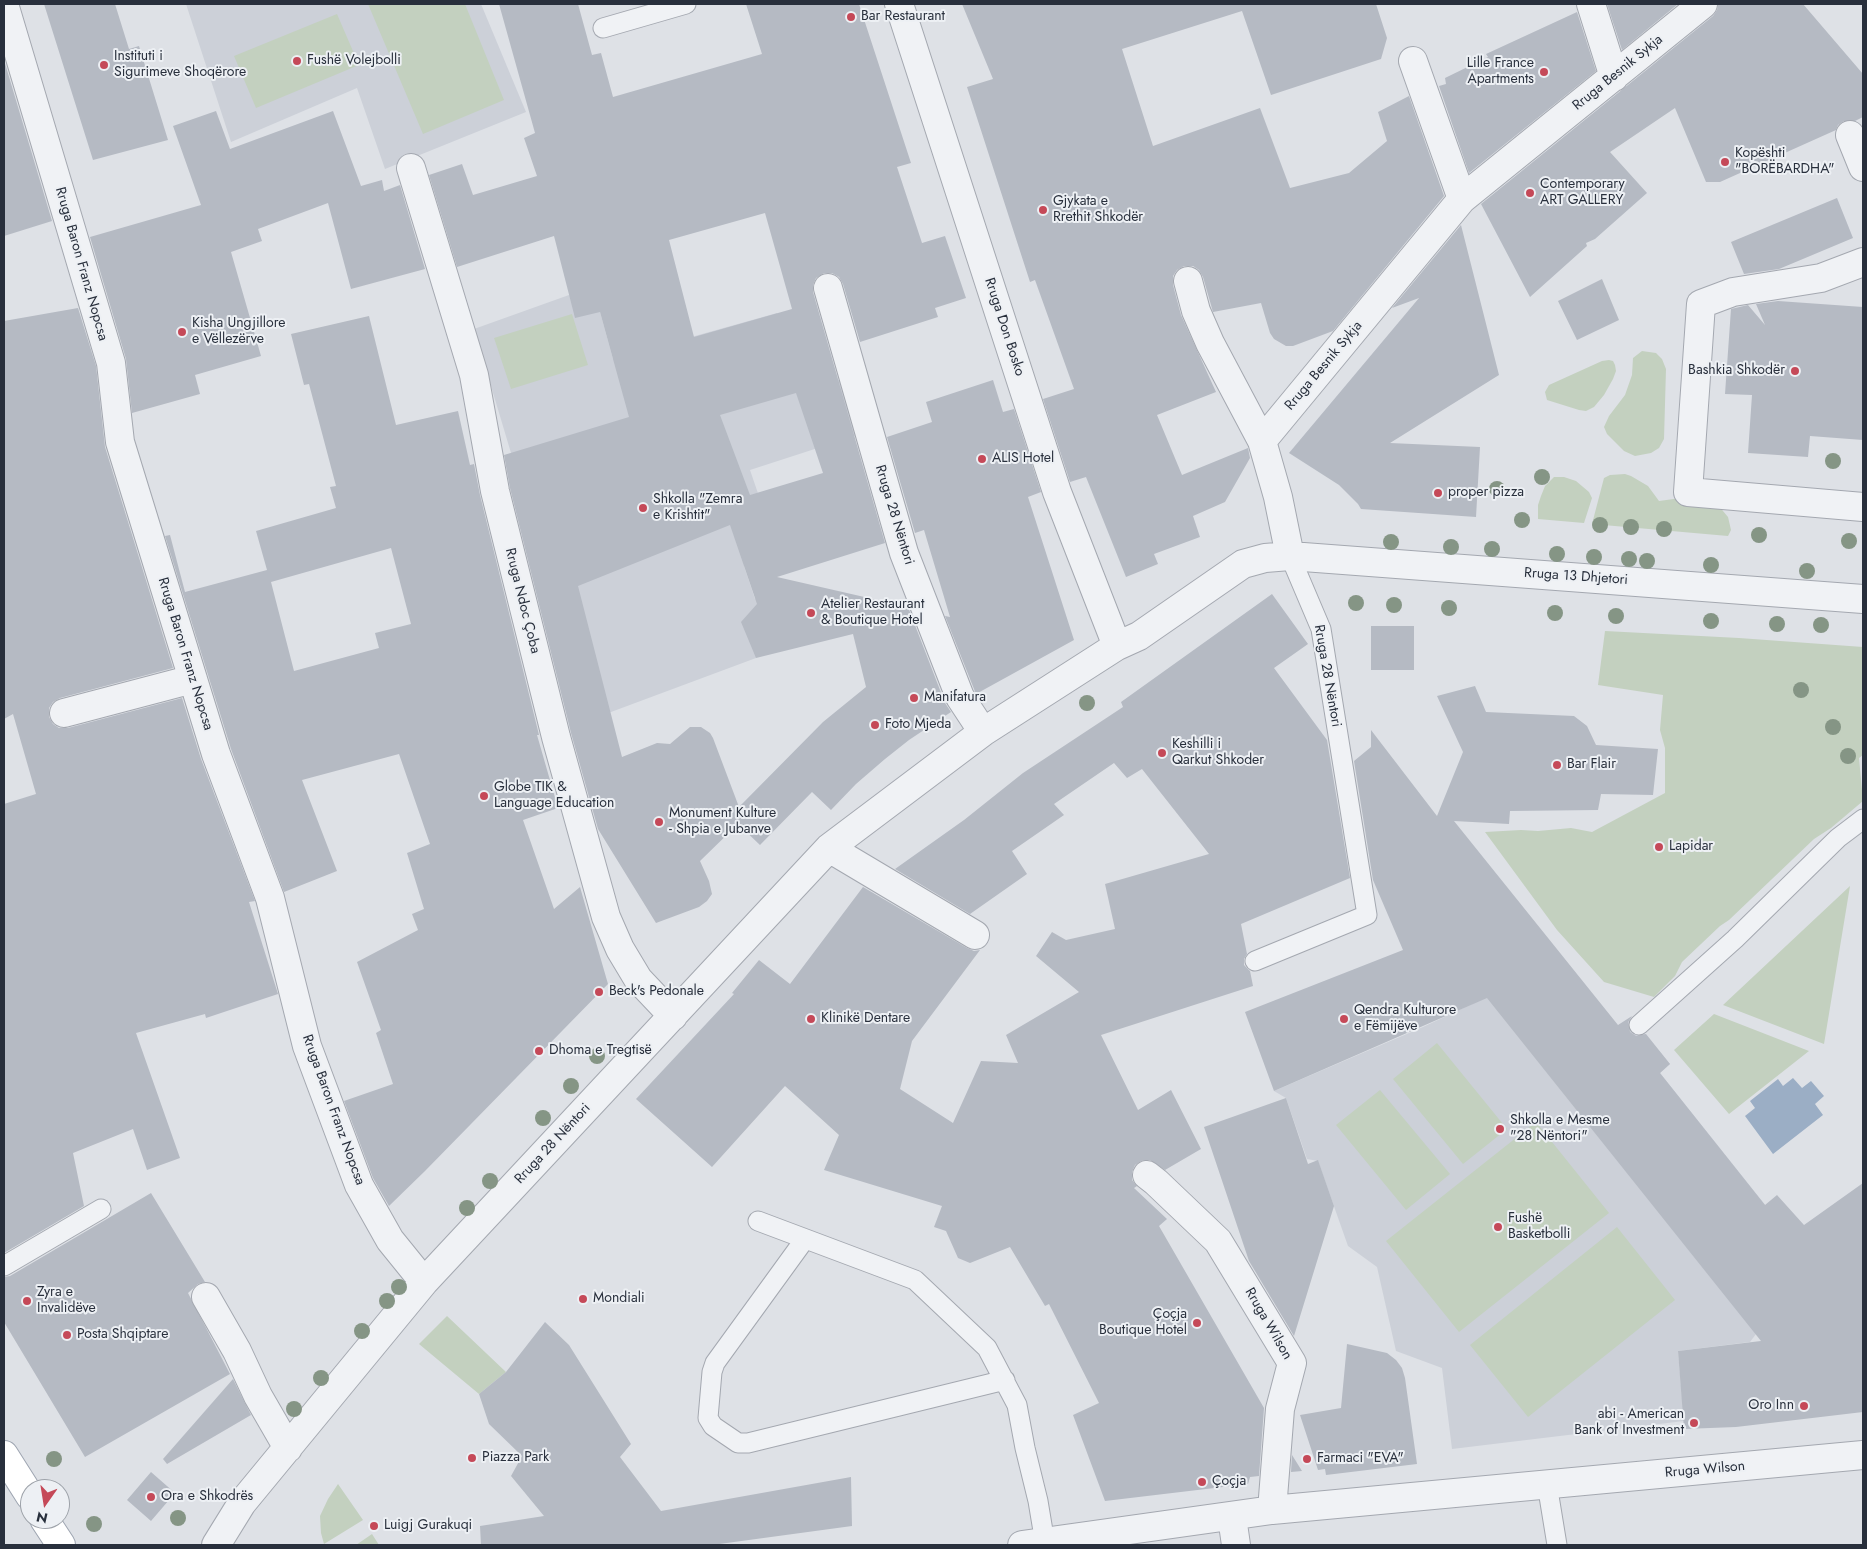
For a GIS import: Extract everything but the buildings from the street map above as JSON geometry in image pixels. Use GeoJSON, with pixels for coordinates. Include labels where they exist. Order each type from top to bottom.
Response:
{"type":"FeatureCollection","features":[{"type":"Feature","properties":{"kind":"main road"},"geometry":{"type":"LineString","coordinates":[[4,1454],[20,1480]]}},
{"type":"Feature","properties":{"kind":"main road"},"geometry":{"type":"LineString","coordinates":[[51,1529],[61,1545]]}},
{"type":"Feature","properties":{"kind":"street","name":"Rruga Baron Franz Nopcsa"},"geometry":{"type":"LineString","coordinates":[[4,4],[110,363],[120,442],[216,754],[270,898],[306,1046],[359,1186],[390,1240],[424,1282]]}},
{"type":"Feature","properties":{"kind":"street","name":"Rruga Don Bosko"},"geometry":{"type":"LineString","coordinates":[[899,4],[1057,492],[1117,646]]}},
{"type":"Feature","properties":{"kind":"street"},"geometry":{"type":"LineString","coordinates":[[1591,4],[1614,77]]}},
{"type":"Feature","properties":{"kind":"street","name":"Rruga Besnik Sykja"},"geometry":{"type":"LineString","coordinates":[[1262,441],[1462,199],[1703,4]]}},
{"type":"Feature","properties":{"kind":"street"},"geometry":{"type":"LineString","coordinates":[[1413,61],[1462,199]]}},
{"type":"Feature","properties":{"kind":"street"},"geometry":{"type":"LineString","coordinates":[[1850,135],[1863,167]]}},
{"type":"Feature","properties":{"kind":"street","name":"Rruga Ndoc Çoba"},"geometry":{"type":"LineString","coordinates":[[410,168],[474,375],[495,491],[556,737],[606,917],[620,949],[638,979],[673,1016]]}},
{"type":"Feature","properties":{"kind":"street"},"geometry":{"type":"LineString","coordinates":[[1863,262],[1821,278],[1733,292],[1702,304],[1688,492],[1863,507]]}},
{"type":"Feature","properties":{"kind":"street"},"geometry":{"type":"LineString","coordinates":[[1188,281],[1196,311],[1210,342],[1262,441],[1278,497],[1290,556]]}},
{"type":"Feature","properties":{"kind":"street","name":"Rruga 28 Nëntori"},"geometry":{"type":"LineString","coordinates":[[828,288],[904,553],[960,697],[984,732]]}},
{"type":"Feature","properties":{"kind":"street","name":"Rruga 28 Nëntori"},"geometry":{"type":"LineString","coordinates":[[216,1545],[242,1503],[424,1282],[829,848],[984,732],[1117,646],[1139,636],[1243,564],[1265,558],[1290,556]]}},
{"type":"Feature","properties":{"kind":"street","name":"Rruga 13 Dhjetori"},"geometry":{"type":"LineString","coordinates":[[1290,556],[1863,599]]}},
{"type":"Feature","properties":{"kind":"street"},"geometry":{"type":"LineString","coordinates":[[64,713],[193,679]]}},
{"type":"Feature","properties":{"kind":"street"},"geometry":{"type":"LineString","coordinates":[[829,848],[974,935]]}},
{"type":"Feature","properties":{"kind":"street","name":"Rruga Wilson"},"geometry":{"type":"LineString","coordinates":[[1147,1175],[1218,1241],[1292,1363],[1280,1409],[1272,1510]]}},
{"type":"Feature","properties":{"kind":"street"},"geometry":{"type":"LineString","coordinates":[[206,1297],[237,1351],[258,1396],[288,1448]]}},
{"type":"Feature","properties":{"kind":"street","name":"Rruga Wilson"},"geometry":{"type":"LineString","coordinates":[[1034,1544],[1272,1510],[1863,1455]]}},
{"type":"Feature","properties":{"kind":"street"},"geometry":{"type":"LineString","coordinates":[[1232,1517],[1236,1545]]}},
{"type":"Feature","properties":{"kind":"lane"},"geometry":{"type":"LineString","coordinates":[[603,28],[686,4]]}},
{"type":"Feature","properties":{"kind":"lane","name":"Rruga 28 Nëntori"},"geometry":{"type":"LineString","coordinates":[[1255,961],[1367,914],[1321,629],[1290,556]]}},
{"type":"Feature","properties":{"kind":"lane"},"geometry":{"type":"LineString","coordinates":[[1639,1025],[1735,939],[1838,838],[1863,819]]}},
{"type":"Feature","properties":{"kind":"lane"},"geometry":{"type":"LineString","coordinates":[[4,1266],[101,1209]]}},
{"type":"Feature","properties":{"kind":"lane"},"geometry":{"type":"LineString","coordinates":[[758,1221],[915,1280],[987,1348],[1017,1404],[1038,1501],[1034,1544]]}},
{"type":"Feature","properties":{"kind":"lane"},"geometry":{"type":"LineString","coordinates":[[805,1239],[715,1363],[712,1372],[708,1418],[713,1426],[738,1443],[748,1443],[1005,1380]]}},
{"type":"Feature","properties":{"kind":"lane"},"geometry":{"type":"LineString","coordinates":[[1547,1484],[1557,1545]]}},
{"type":"Feature","properties":{"kind":"shaded area"},"geometry":{"type":"Polygon","coordinates":[[[186,4],[481,4],[526,112],[385,169],[357,88],[231,142],[186,4]]]}},
{"type":"Feature","properties":{"kind":"shaded area","name":"Shkolla \"Zemra e Krishtit\""},"geometry":{"type":"Polygon","coordinates":[[[569,295],[600,312],[613,359],[777,313],[784,340],[814,388],[847,377],[864,433],[750,470],[776,546],[744,566],[755,599],[763,597],[756,658],[611,712],[572,721],[541,600],[511,453],[474,329],[569,295]]]}},
{"type":"Feature","properties":{"kind":"shaded area","name":"Shkolla e Mesme \"28 Nëntori\""},"geometry":{"type":"Polygon","coordinates":[[[1487,997],[1618,1026],[1631,1017],[1670,1064],[1660,1073],[1825,1280],[1756,1334],[1750,1342],[1678,1351],[1684,1421],[1452,1449],[1442,1368],[1396,1351],[1377,1267],[1348,1246],[1318,1161],[1307,1159],[1286,1098],[1274,1091],[1423,1027],[1487,997]]]}},
{"type":"Feature","properties":{"kind":"green space"},"geometry":{"type":"Polygon","coordinates":[[[368,4],[465,4],[504,100],[423,134],[368,4]]]}},
{"type":"Feature","properties":{"kind":"green space","name":"Fushë Volejbolli"},"geometry":{"type":"Polygon","coordinates":[[[337,14],[359,65],[256,108],[234,56],[337,14]]]}},
{"type":"Feature","properties":{"kind":"green space"},"geometry":{"type":"Polygon","coordinates":[[[572,314],[588,365],[511,389],[494,338],[572,314]]]}},
{"type":"Feature","properties":{"kind":"green space"},"geometry":{"type":"Polygon","coordinates":[[[1642,351],[1656,353],[1662,359],[1666,369],[1664,439],[1659,448],[1651,453],[1635,456],[1624,451],[1607,434],[1604,427],[1609,416],[1625,395],[1632,375],[1633,358],[1642,351]]]}},
{"type":"Feature","properties":{"kind":"green space"},"geometry":{"type":"Polygon","coordinates":[[[1602,361],[1613,361],[1616,371],[1604,395],[1594,407],[1586,411],[1579,410],[1547,400],[1545,392],[1549,385],[1602,361]]]}},
{"type":"Feature","properties":{"kind":"green space"},"geometry":{"type":"Polygon","coordinates":[[[1625,474],[1648,486],[1659,501],[1681,498],[1718,505],[1728,517],[1731,530],[1728,536],[1592,524],[1604,478],[1610,475],[1625,474]]]}},
{"type":"Feature","properties":{"kind":"green space"},"geometry":{"type":"Polygon","coordinates":[[[1554,477],[1564,477],[1576,481],[1589,492],[1592,498],[1584,523],[1538,519],[1538,505],[1541,496],[1545,486],[1554,477]]]}},
{"type":"Feature","properties":{"kind":"green space"},"geometry":{"type":"Polygon","coordinates":[[[1605,631],[1863,647],[1863,755],[1859,758],[1863,801],[1831,828],[1814,839],[1729,920],[1720,926],[1682,962],[1675,976],[1654,997],[1604,982],[1557,930],[1485,832],[1571,828],[1592,832],[1665,793],[1665,748],[1660,730],[1663,695],[1598,685],[1605,631]]]}},
{"type":"Feature","properties":{"kind":"green space"},"geometry":{"type":"Polygon","coordinates":[[[1850,886],[1824,1044],[1723,1005],[1850,886]]]}},
{"type":"Feature","properties":{"kind":"green space"},"geometry":{"type":"Polygon","coordinates":[[[1714,1014],[1809,1051],[1729,1114],[1674,1050],[1714,1014]]]}},
{"type":"Feature","properties":{"kind":"green space"},"geometry":{"type":"Polygon","coordinates":[[[1437,1043],[1507,1129],[1463,1164],[1393,1079],[1437,1043]]]}},
{"type":"Feature","properties":{"kind":"green space"},"geometry":{"type":"Polygon","coordinates":[[[1380,1090],[1450,1174],[1406,1210],[1336,1125],[1380,1090]]]}},
{"type":"Feature","properties":{"kind":"green space","name":"Fushë Basketbolli"},"geometry":{"type":"Polygon","coordinates":[[[1536,1122],[1609,1213],[1459,1332],[1386,1241],[1536,1122]]]}},
{"type":"Feature","properties":{"kind":"green space"},"geometry":{"type":"Polygon","coordinates":[[[1617,1227],[1675,1300],[1528,1417],[1470,1345],[1617,1227]]]}},
{"type":"Feature","properties":{"kind":"green space"},"geometry":{"type":"Polygon","coordinates":[[[447,1316],[506,1372],[479,1394],[419,1344],[447,1316]]]}},
{"type":"Feature","properties":{"kind":"green space"},"geometry":{"type":"Polygon","coordinates":[[[338,1484],[363,1520],[324,1544],[320,1516],[338,1484]]]}},
{"type":"Feature","properties":{"kind":"green space"},"geometry":{"type":"Polygon","coordinates":[[[372,1534],[379,1545],[356,1545],[372,1534]]]}},
{"type":"Feature","properties":{"kind":"water"},"geometry":{"type":"Polygon","coordinates":[[[1793,1078],[1802,1088],[1811,1081],[1824,1096],[1815,1104],[1823,1115],[1773,1154],[1745,1116],[1755,1108],[1750,1101],[1778,1079],[1783,1086],[1793,1078]]]}},
{"type":"Feature","properties":{"kind":"place","name":"Bar Restaurant"},"geometry":{"type":"Point","coordinates":[851,17]}},
{"type":"Feature","properties":{"kind":"place","name":"Fushë Volejbolli"},"geometry":{"type":"Point","coordinates":[297,61]}},
{"type":"Feature","properties":{"kind":"place","name":"Instituti i Sigurimeve Shoqërore"},"geometry":{"type":"Point","coordinates":[104,65]}},
{"type":"Feature","properties":{"kind":"place","name":"Lille France Apartments"},"geometry":{"type":"Point","coordinates":[1544,72]}},
{"type":"Feature","properties":{"kind":"place","name":"Kopështi \"BORËBARDHA\""},"geometry":{"type":"Point","coordinates":[1725,162]}},
{"type":"Feature","properties":{"kind":"place","name":"Contemporary ART GALLERY"},"geometry":{"type":"Point","coordinates":[1530,193]}},
{"type":"Feature","properties":{"kind":"place","name":"Gjykata e Rrethit Shkodër"},"geometry":{"type":"Point","coordinates":[1043,210]}},
{"type":"Feature","properties":{"kind":"place","name":"Kisha Ungjillore e Vëllezërve"},"geometry":{"type":"Point","coordinates":[182,332]}},
{"type":"Feature","properties":{"kind":"place","name":"Bashkia Shkodër"},"geometry":{"type":"Point","coordinates":[1795,371]}},
{"type":"Feature","properties":{"kind":"place","name":"ALIS Hotel"},"geometry":{"type":"Point","coordinates":[982,459]}},
{"type":"Feature","properties":{"kind":"place","name":"proper pizza"},"geometry":{"type":"Point","coordinates":[1438,493]}},
{"type":"Feature","properties":{"kind":"place","name":"Shkolla \"Zemra e Krishtit\""},"geometry":{"type":"Point","coordinates":[643,508]}},
{"type":"Feature","properties":{"kind":"place","name":"Atelier Restaurant & Boutique Hotel"},"geometry":{"type":"Point","coordinates":[811,613]}},
{"type":"Feature","properties":{"kind":"place","name":"Manifatura"},"geometry":{"type":"Point","coordinates":[914,698]}},
{"type":"Feature","properties":{"kind":"place","name":"Foto Mjeda"},"geometry":{"type":"Point","coordinates":[875,725]}},
{"type":"Feature","properties":{"kind":"place","name":"Keshilli i Qarkut Shkoder"},"geometry":{"type":"Point","coordinates":[1162,753]}},
{"type":"Feature","properties":{"kind":"place","name":"Bar Flair"},"geometry":{"type":"Point","coordinates":[1557,765]}},
{"type":"Feature","properties":{"kind":"place","name":"Globe TIK & Language Education"},"geometry":{"type":"Point","coordinates":[484,796]}},
{"type":"Feature","properties":{"kind":"place","name":"Monument Kulture - Shpia e Jubanve"},"geometry":{"type":"Point","coordinates":[659,822]}},
{"type":"Feature","properties":{"kind":"place","name":"Lapidar"},"geometry":{"type":"Point","coordinates":[1659,847]}},
{"type":"Feature","properties":{"kind":"place","name":"Beck's Pedonale"},"geometry":{"type":"Point","coordinates":[599,992]}},
{"type":"Feature","properties":{"kind":"place","name":"Klinikë Dentare"},"geometry":{"type":"Point","coordinates":[811,1019]}},
{"type":"Feature","properties":{"kind":"place","name":"Qendra Kulturore e Fëmijëve"},"geometry":{"type":"Point","coordinates":[1344,1019]}},
{"type":"Feature","properties":{"kind":"place","name":"Dhoma e Tregtisë"},"geometry":{"type":"Point","coordinates":[539,1051]}},
{"type":"Feature","properties":{"kind":"place","name":"Shkolla e Mesme \"28 Nëntori\""},"geometry":{"type":"Point","coordinates":[1500,1129]}},
{"type":"Feature","properties":{"kind":"place","name":"Fushë Basketbolli"},"geometry":{"type":"Point","coordinates":[1498,1227]}},
{"type":"Feature","properties":{"kind":"place","name":"Mondiali"},"geometry":{"type":"Point","coordinates":[583,1299]}},
{"type":"Feature","properties":{"kind":"place","name":"Zyra e Invalidëve"},"geometry":{"type":"Point","coordinates":[27,1301]}},
{"type":"Feature","properties":{"kind":"place","name":"Çoçja Boutique Hotel"},"geometry":{"type":"Point","coordinates":[1197,1323]}},
{"type":"Feature","properties":{"kind":"place","name":"Posta Shqiptare"},"geometry":{"type":"Point","coordinates":[67,1335]}},
{"type":"Feature","properties":{"kind":"place","name":"Oro Inn"},"geometry":{"type":"Point","coordinates":[1804,1406]}},
{"type":"Feature","properties":{"kind":"place","name":"abi - American Bank of Investment"},"geometry":{"type":"Point","coordinates":[1694,1423]}},
{"type":"Feature","properties":{"kind":"place","name":"Piazza Park"},"geometry":{"type":"Point","coordinates":[472,1458]}},
{"type":"Feature","properties":{"kind":"place","name":"Farmaci \"EVA\""},"geometry":{"type":"Point","coordinates":[1307,1459]}},
{"type":"Feature","properties":{"kind":"place","name":"Çoçja"},"geometry":{"type":"Point","coordinates":[1202,1482]}},
{"type":"Feature","properties":{"kind":"place","name":"Ora e Shkodrës"},"geometry":{"type":"Point","coordinates":[151,1497]}},
{"type":"Feature","properties":{"kind":"place","name":"Luigj Gurakuqi"},"geometry":{"type":"Point","coordinates":[374,1526]}}]}
